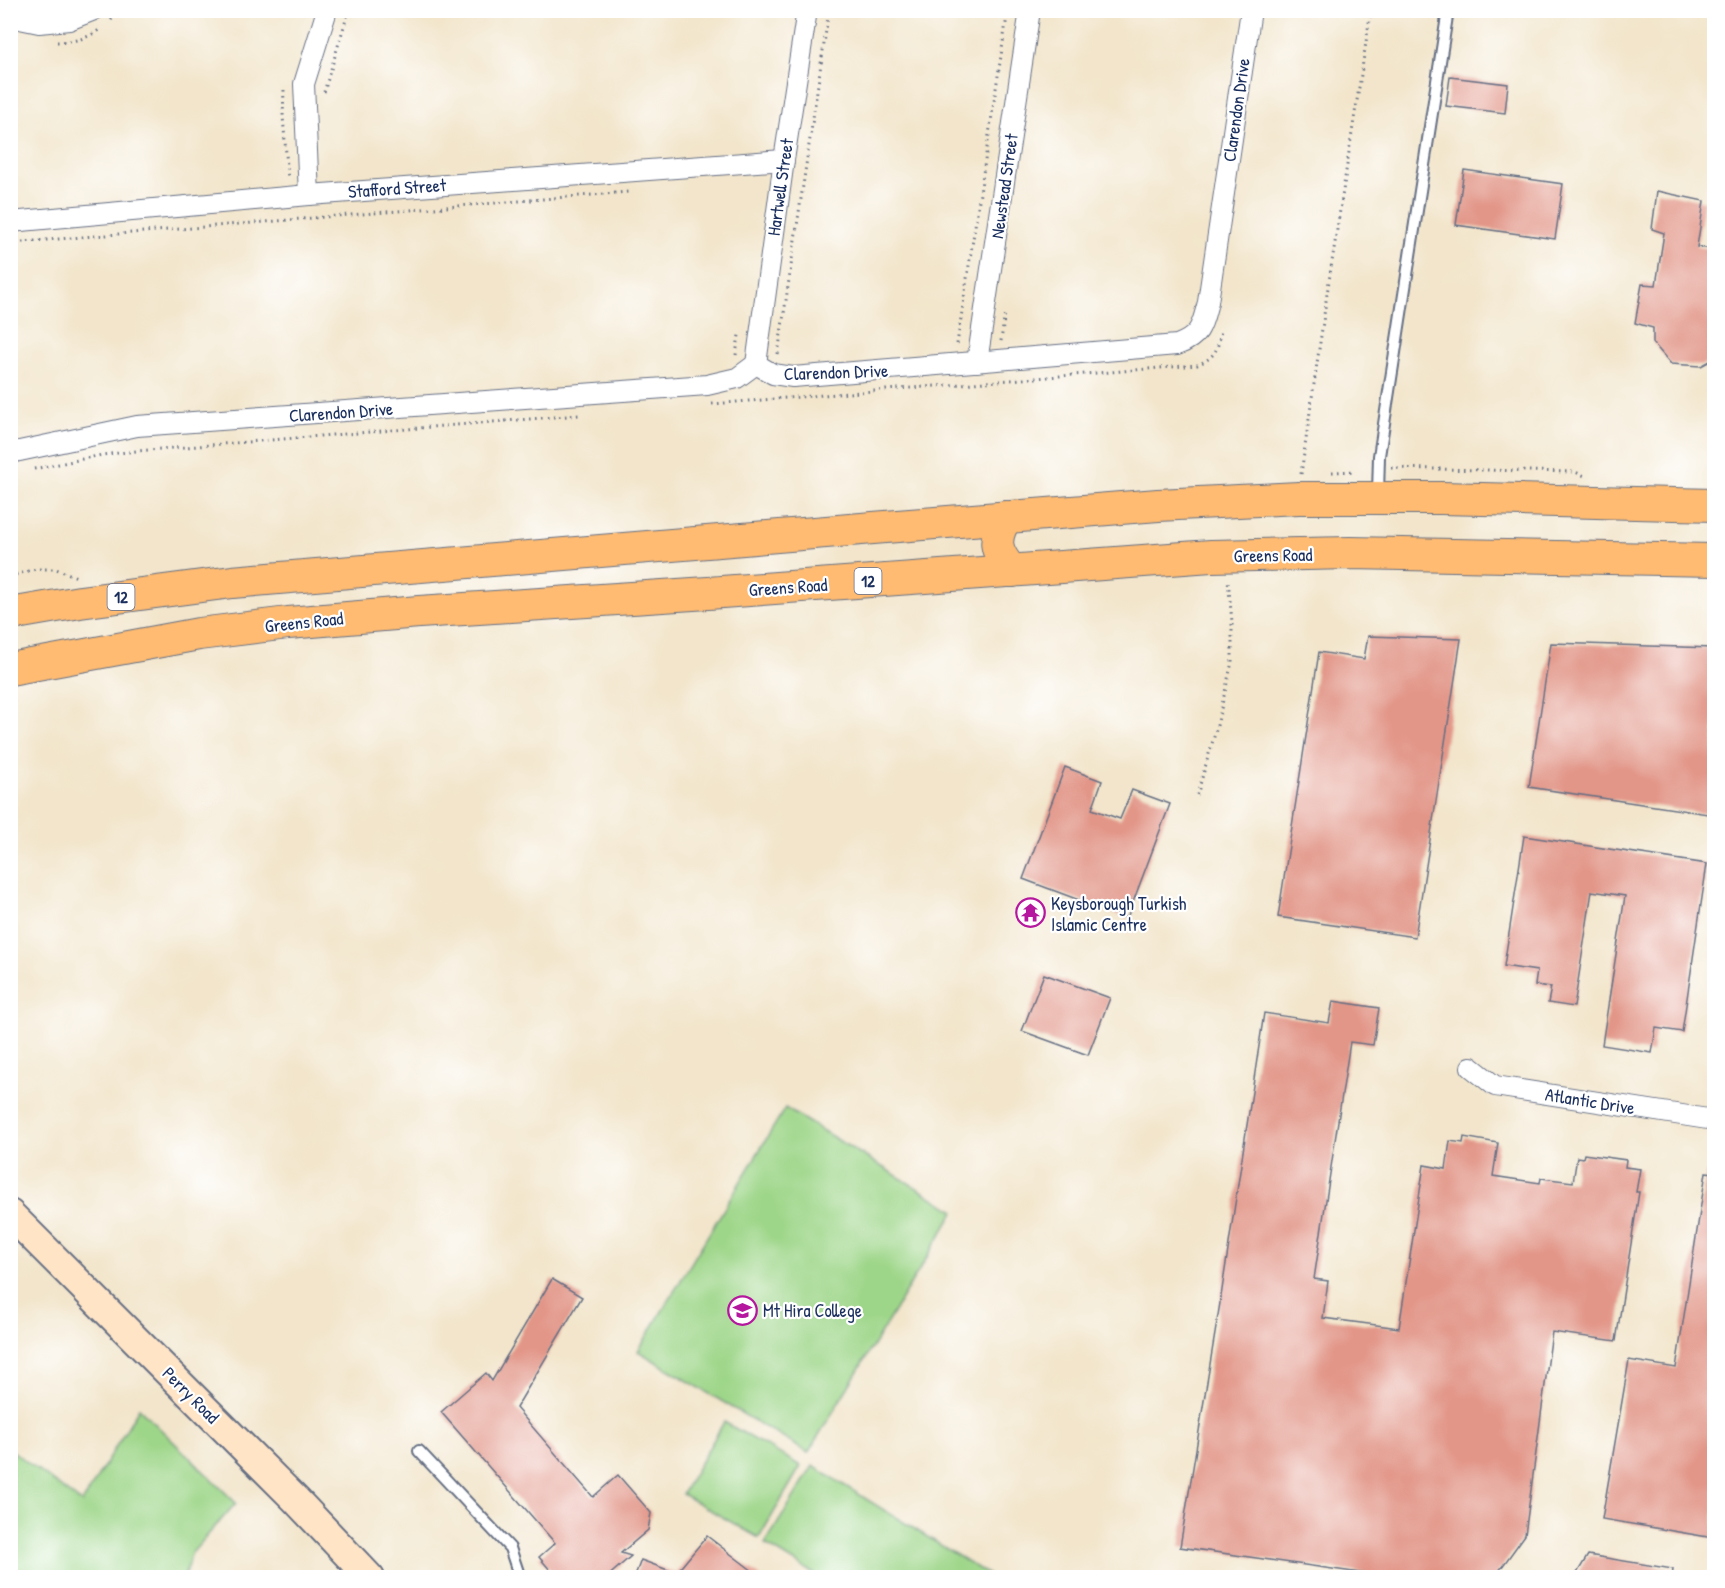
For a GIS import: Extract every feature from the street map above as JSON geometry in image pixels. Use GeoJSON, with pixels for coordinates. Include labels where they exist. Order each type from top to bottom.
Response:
{"type":"FeatureCollection","features":[{"type":"Feature","properties":{"kind":"main road","name":"12"},"geometry":{"type":"LineString","coordinates":[[10,614],[80,602],[232,582],[1224,501],[1378,498],[1714,505]]}},
{"type":"Feature","properties":{"kind":"main road"},"geometry":{"type":"LineString","coordinates":[[1006,517],[997,532],[996,542],[998,551],[1011,571]]}},
{"type":"Feature","properties":{"kind":"main road","name":"Greens Road"},"geometry":{"type":"LineString","coordinates":[[10,669],[184,637],[288,623],[1211,556],[1350,553],[1714,560]]}},
{"type":"Feature","properties":{"kind":"main road"},"geometry":{"type":"LineString","coordinates":[[175,590],[184,637]]}},
{"type":"Feature","properties":{"kind":"main road","name":"Perry Road"},"geometry":{"type":"LineString","coordinates":[[10,1214],[296,1500],[370,1578]]}},
{"type":"Feature","properties":{"kind":"street"},"geometry":{"type":"LineString","coordinates":[[10,16],[39,23],[69,20],[94,10]]}},
{"type":"Feature","properties":{"kind":"street"},"geometry":{"type":"LineString","coordinates":[[309,195],[304,84],[327,10]]}},
{"type":"Feature","properties":{"kind":"street","name":"Hartwell Street"},"geometry":{"type":"LineString","coordinates":[[756,362],[807,10]]}},
{"type":"Feature","properties":{"kind":"street","name":"Newstead Street"},"geometry":{"type":"LineString","coordinates":[[977,362],[1030,10]]}},
{"type":"Feature","properties":{"kind":"street","name":"Clarendon Drive"},"geometry":{"type":"LineString","coordinates":[[10,453],[137,426],[707,385],[737,378],[756,362],[773,374],[793,377],[1177,345],[1190,340],[1198,331],[1208,302],[1251,10]]}},
{"type":"Feature","properties":{"kind":"street","name":"Stafford Street"},"geometry":{"type":"LineString","coordinates":[[10,222],[309,195],[784,160]]}},
{"type":"Feature","properties":{"kind":"street","name":"Atlantic Drive"},"geometry":{"type":"LineString","coordinates":[[1471,1067],[1495,1086],[1714,1120]]}},
{"type":"Feature","properties":{"kind":"lane"},"geometry":{"type":"LineString","coordinates":[[1378,498],[1380,449],[1448,10]]}},
{"type":"Feature","properties":{"kind":"lane"},"geometry":{"type":"LineString","coordinates":[[419,1451],[510,1548],[520,1578]]}},
{"type":"Feature","properties":{"kind":"path"},"geometry":{"type":"LineString","coordinates":[[323,96],[349,10]]}},
{"type":"Feature","properties":{"kind":"path"},"geometry":{"type":"LineString","coordinates":[[756,362],[777,359],[829,10]]}},
{"type":"Feature","properties":{"kind":"path"},"geometry":{"type":"LineString","coordinates":[[1001,341],[957,344],[1008,10]]}},
{"type":"Feature","properties":{"kind":"path"},"geometry":{"type":"LineString","coordinates":[[1301,476],[1371,10]]}},
{"type":"Feature","properties":{"kind":"path"},"geometry":{"type":"LineString","coordinates":[[10,243],[631,192]]}},
{"type":"Feature","properties":{"kind":"path"},"geometry":{"type":"LineString","coordinates":[[1197,795],[1216,730],[1232,662],[1231,604],[1227,574]]}},
{"type":"Feature","properties":{"kind":"green space"},"geometry":{"type":"Polygon","coordinates":[[[785,1108],[955,1211],[808,1453],[638,1351],[785,1108]]]}},
{"type":"Feature","properties":{"kind":"green space"},"geometry":{"type":"Polygon","coordinates":[[[139,1408],[236,1503],[191,1554],[184,1577],[11,1577],[11,1450],[82,1503],[139,1408]]]}},
{"type":"Feature","properties":{"kind":"green space"},"geometry":{"type":"Polygon","coordinates":[[[724,1422],[801,1466],[759,1538],[682,1494],[724,1422]]]}},
{"type":"Feature","properties":{"kind":"green space"},"geometry":{"type":"Polygon","coordinates":[[[813,1466],[992,1577],[819,1577],[765,1544],[813,1466]]]}},
{"type":"Feature","properties":{"kind":"building"},"geometry":{"type":"Polygon","coordinates":[[[1450,77],[1508,84],[1505,113],[1446,106],[1450,77]]]}},
{"type":"Feature","properties":{"kind":"building"},"geometry":{"type":"Polygon","coordinates":[[[1464,170],[1563,184],[1555,239],[1456,225],[1464,170]]]}},
{"type":"Feature","properties":{"kind":"building"},"geometry":{"type":"Polygon","coordinates":[[[1657,191],[1704,201],[1697,247],[1714,249],[1714,359],[1701,366],[1671,364],[1653,343],[1653,328],[1635,323],[1642,284],[1656,285],[1664,233],[1652,229],[1657,191]]]}},
{"type":"Feature","properties":{"kind":"building"},"geometry":{"type":"Polygon","coordinates":[[[1368,636],[1461,639],[1415,937],[1278,917],[1319,652],[1364,659],[1368,636]]]}},
{"type":"Feature","properties":{"kind":"building"},"geometry":{"type":"Polygon","coordinates":[[[1551,643],[1714,648],[1714,815],[1529,787],[1551,643]]]}},
{"type":"Feature","properties":{"kind":"building"},"geometry":{"type":"Polygon","coordinates":[[[1065,767],[1102,781],[1092,809],[1120,819],[1132,790],[1170,804],[1127,918],[1023,879],[1065,767]]]}},
{"type":"Feature","properties":{"kind":"building"},"geometry":{"type":"Polygon","coordinates":[[[1524,836],[1707,864],[1682,1032],[1656,1028],[1652,1053],[1602,1045],[1625,896],[1592,891],[1574,1007],[1548,1003],[1551,987],[1535,985],[1537,971],[1504,966],[1524,836]]]}},
{"type":"Feature","properties":{"kind":"building"},"geometry":{"type":"Polygon","coordinates":[[[1044,974],[1110,998],[1088,1055],[1022,1031],[1044,974]]]}},
{"type":"Feature","properties":{"kind":"building"},"geometry":{"type":"Polygon","coordinates":[[[1333,1001],[1379,1008],[1373,1045],[1350,1042],[1314,1279],[1328,1281],[1323,1318],[1399,1328],[1424,1165],[1446,1169],[1450,1141],[1463,1143],[1464,1137],[1498,1143],[1493,1176],[1540,1183],[1541,1178],[1573,1182],[1577,1157],[1583,1158],[1584,1154],[1626,1160],[1625,1167],[1640,1169],[1636,1192],[1639,1192],[1616,1341],[1552,1332],[1525,1535],[1494,1578],[1395,1578],[1180,1547],[1264,1013],[1329,1023],[1333,1001]]]}},
{"type":"Feature","properties":{"kind":"building"},"geometry":{"type":"Polygon","coordinates":[[[1706,1172],[1714,1173],[1714,1538],[1602,1519],[1629,1360],[1676,1368],[1706,1172]]]}},
{"type":"Feature","properties":{"kind":"building"},"geometry":{"type":"Polygon","coordinates":[[[552,1279],[582,1297],[516,1408],[593,1497],[618,1475],[651,1513],[648,1530],[621,1553],[631,1556],[606,1578],[557,1578],[539,1557],[555,1543],[441,1412],[486,1373],[492,1381],[552,1279]]]}},
{"type":"Feature","properties":{"kind":"building"},"geometry":{"type":"Polygon","coordinates":[[[707,1536],[762,1578],[634,1578],[641,1560],[676,1573],[707,1536]]]}},
{"type":"Feature","properties":{"kind":"building"},"geometry":{"type":"Polygon","coordinates":[[[1588,1555],[1673,1569],[1672,1578],[1574,1578],[1588,1555]]]}},
{"type":"Feature","properties":{"kind":"place","name":"Keysborough Turkish Islamic Centre"},"geometry":{"type":"Point","coordinates":[1030,913]}},
{"type":"Feature","properties":{"kind":"place","name":"Mt Hira College"},"geometry":{"type":"Point","coordinates":[742,1310]}}]}
